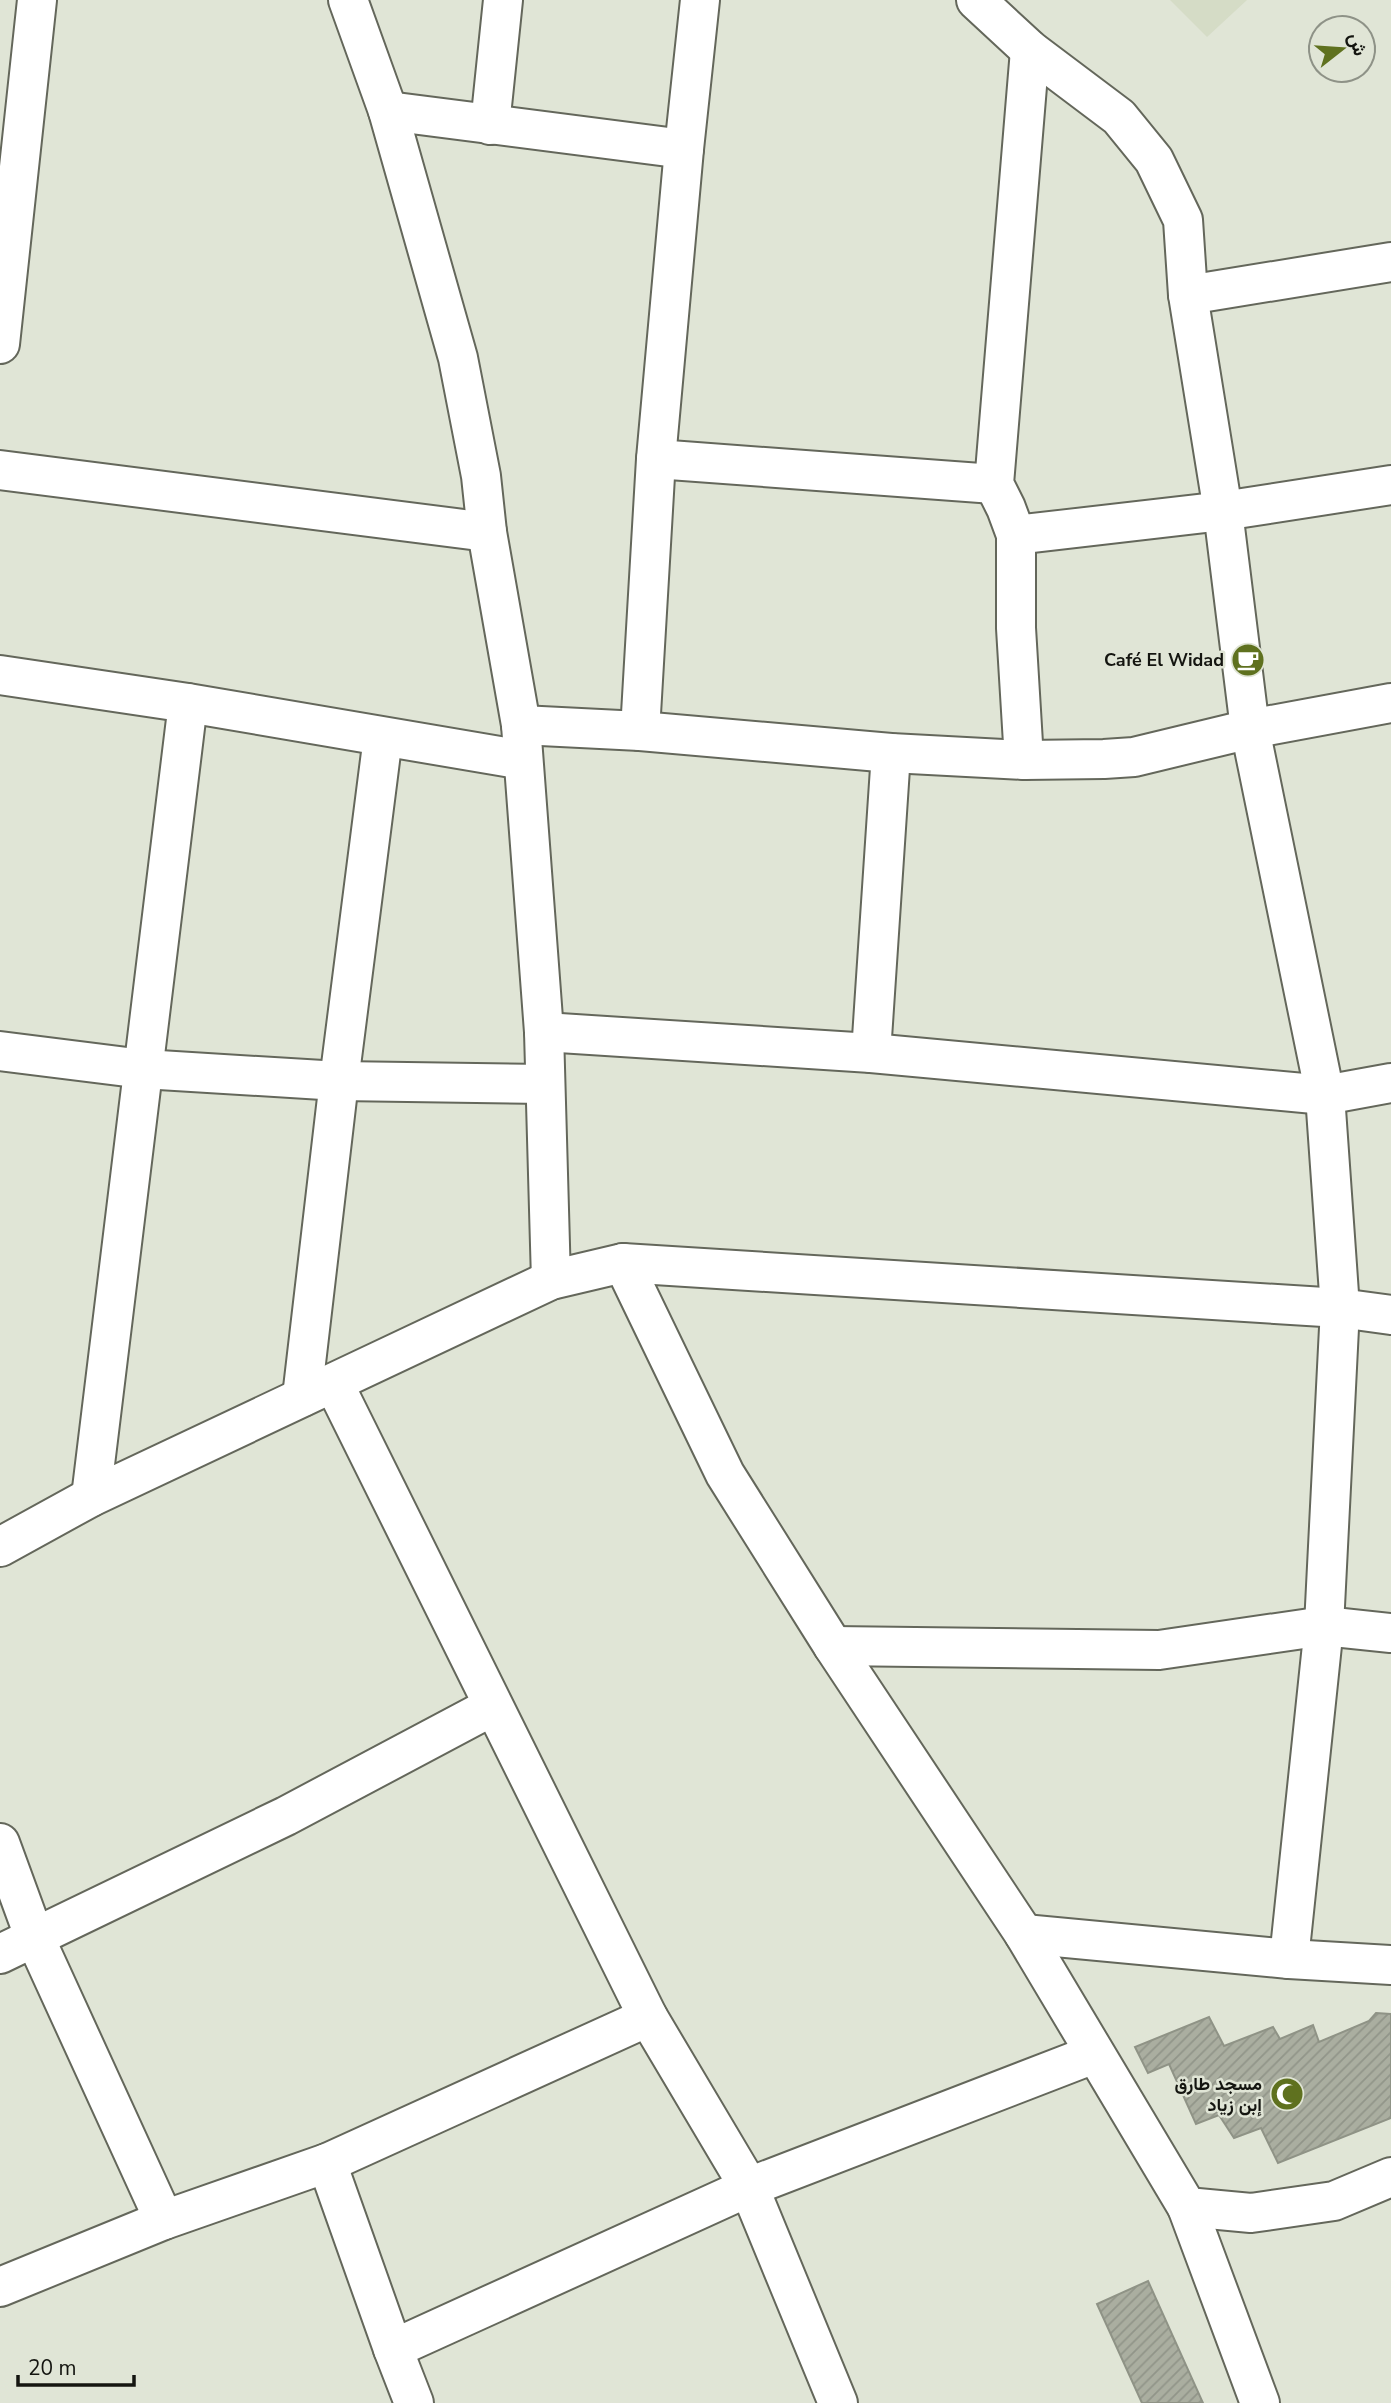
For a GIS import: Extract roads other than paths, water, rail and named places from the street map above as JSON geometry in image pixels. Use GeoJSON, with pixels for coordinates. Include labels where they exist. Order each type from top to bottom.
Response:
{"type":"FeatureCollection","features":[{"type":"Feature","properties":{"kind":"street"},"geometry":{"type":"LineString","coordinates":[[0,344],[7,200],[37,0]]}},
{"type":"Feature","properties":{"kind":"street"},"geometry":{"type":"LineString","coordinates":[[348,0],[388,111],[458,358],[481,476],[487,532],[522,743],[544,1032],[551,1280]]}},
{"type":"Feature","properties":{"kind":"street"},"geometry":{"type":"LineString","coordinates":[[489,125],[503,0]]}},
{"type":"Feature","properties":{"kind":"street"},"geometry":{"type":"LineString","coordinates":[[640,731],[656,459],[700,0]]}},
{"type":"Feature","properties":{"kind":"street"},"geometry":{"type":"LineString","coordinates":[[976,0],[1030,50],[1119,117],[1154,160],[1183,220],[1188,295],[1223,511],[1250,729],[1325,1095],[1340,1308],[1324,1626],[1289,1959]]}},
{"type":"Feature","properties":{"kind":"street"},"geometry":{"type":"LineString","coordinates":[[1024,761],[1016,628],[1016,535],[994,484],[1030,50]]}},
{"type":"Feature","properties":{"kind":"street"},"geometry":{"type":"LineString","coordinates":[[388,111],[684,149]]}},
{"type":"Feature","properties":{"kind":"street"},"geometry":{"type":"LineString","coordinates":[[1188,295],[1391,262]]}},
{"type":"Feature","properties":{"kind":"street"},"geometry":{"type":"LineString","coordinates":[[656,459],[994,484]]}},
{"type":"Feature","properties":{"kind":"street"},"geometry":{"type":"LineString","coordinates":[[0,470],[487,532]]}},
{"type":"Feature","properties":{"kind":"street"},"geometry":{"type":"LineString","coordinates":[[1016,535],[1223,511],[1391,485]]}},
{"type":"Feature","properties":{"kind":"street"},"geometry":{"type":"LineString","coordinates":[[0,675],[188,702],[383,737],[522,743],[640,731],[891,753],[1024,761],[1134,757],[1250,729],[1391,703]]}},
{"type":"Feature","properties":{"kind":"street"},"geometry":{"type":"LineString","coordinates":[[91,1497],[188,702]]}},
{"type":"Feature","properties":{"kind":"street"},"geometry":{"type":"LineString","coordinates":[[383,737],[339,1081],[318,1390],[493,1706],[648,2017],[749,2188],[838,2403]]}},
{"type":"Feature","properties":{"kind":"street"},"geometry":{"type":"LineString","coordinates":[[871,1053],[891,753]]}},
{"type":"Feature","properties":{"kind":"street"},"geometry":{"type":"LineString","coordinates":[[544,1032],[871,1053],[1325,1095],[1391,1083]]}},
{"type":"Feature","properties":{"kind":"street"},"geometry":{"type":"LineString","coordinates":[[0,1051],[143,1069],[339,1081],[545,1084]]}},
{"type":"Feature","properties":{"kind":"street"},"geometry":{"type":"LineString","coordinates":[[0,1547],[91,1497],[551,1280],[623,1263],[1340,1308],[1391,1315]]}},
{"type":"Feature","properties":{"kind":"street"},"geometry":{"type":"LineString","coordinates":[[623,1263],[725,1475],[833,1646],[1024,1934],[1187,2207],[1260,2403]]}},
{"type":"Feature","properties":{"kind":"street"},"geometry":{"type":"LineString","coordinates":[[833,1646],[1159,1650],[1324,1626],[1391,1633]]}},
{"type":"Feature","properties":{"kind":"street"},"geometry":{"type":"LineString","coordinates":[[0,1954],[286,1816],[493,1706]]}},
{"type":"Feature","properties":{"kind":"street"},"geometry":{"type":"LineString","coordinates":[[0,1843],[34,1936],[164,2220]]}},
{"type":"Feature","properties":{"kind":"street"},"geometry":{"type":"LineString","coordinates":[[1024,1934],[1289,1959],[1391,1965]]}},
{"type":"Feature","properties":{"kind":"street"},"geometry":{"type":"LineString","coordinates":[[0,2287],[164,2220],[327,2163],[648,2017]]}},
{"type":"Feature","properties":{"kind":"street"},"geometry":{"type":"LineString","coordinates":[[393,2349],[749,2188],[1094,2054]]}},
{"type":"Feature","properties":{"kind":"street"},"geometry":{"type":"LineString","coordinates":[[327,2163],[414,2403]]}},
{"type":"Feature","properties":{"kind":"street"},"geometry":{"type":"LineString","coordinates":[[1187,2207],[1251,2213],[1334,2201],[1391,2177]]}},
{"type":"Feature","properties":{"kind":"place","name":"Café El Widad"},"geometry":{"type":"Point","coordinates":[1248,660]}},
{"type":"Feature","properties":{"kind":"place","name":"مسجد طارق إبن زياد"},"geometry":{"type":"Point","coordinates":[1287,2094]}}]}
